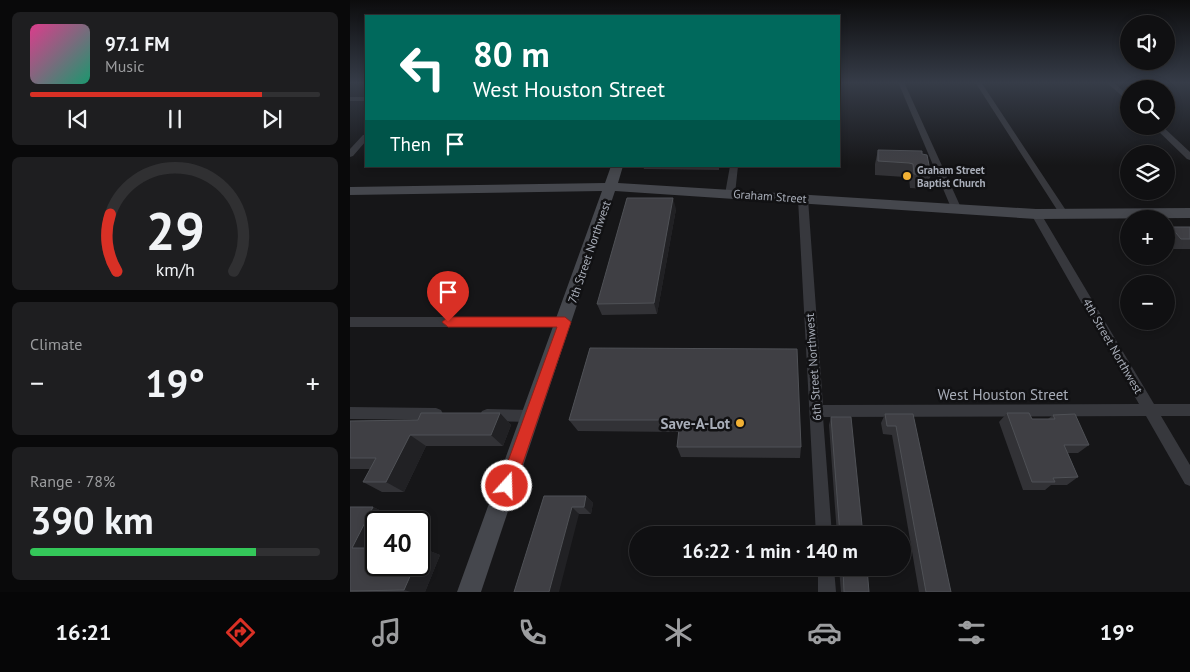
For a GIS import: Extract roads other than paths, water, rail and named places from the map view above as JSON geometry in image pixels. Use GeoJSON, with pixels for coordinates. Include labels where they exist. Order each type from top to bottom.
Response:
{"type":"FeatureCollection","features":[{"type":"Feature","properties":{"kind":"street"},"geometry":{"type":"LineString","coordinates":[[913,110],[957,210]]}},
{"type":"Feature","properties":{"kind":"street"},"geometry":{"type":"LineString","coordinates":[[996,110],[1064,214]]}},
{"type":"Feature","properties":{"kind":"street"},"geometry":{"type":"LineString","coordinates":[[1167,135],[1190,157]]}},
{"type":"Feature","properties":{"kind":"street"},"geometry":{"type":"LineString","coordinates":[[350,154],[365,138]]}},
{"type":"Feature","properties":{"kind":"street","name":"7th Street Northwest"},"geometry":{"type":"LineString","coordinates":[[469,592],[565,322],[617,167]]}},
{"type":"Feature","properties":{"kind":"street"},"geometry":{"type":"LineString","coordinates":[[730,194],[734,167]]}},
{"type":"Feature","properties":{"kind":"street","name":"Graham Street"},"geometry":{"type":"LineString","coordinates":[[350,191],[611,187],[1036,214],[1190,213]]}},
{"type":"Feature","properties":{"kind":"street","name":"6th Street Northwest"},"geometry":{"type":"LineString","coordinates":[[802,199],[823,526]]}},
{"type":"Feature","properties":{"kind":"street","name":"4th Street Northwest"},"geometry":{"type":"LineString","coordinates":[[1036,214],[1190,479]]}},
{"type":"Feature","properties":{"kind":"street"},"geometry":{"type":"LineString","coordinates":[[350,322],[565,322]]}},
{"type":"Feature","properties":{"kind":"street","name":"West Houston Street"},"geometry":{"type":"LineString","coordinates":[[816,411],[1190,410]]}},
{"type":"Feature","properties":{"kind":"street"},"geometry":{"type":"LineString","coordinates":[[350,413],[446,414]]}},
{"type":"Feature","properties":{"kind":"street"},"geometry":{"type":"LineString","coordinates":[[475,415],[532,416]]}},
{"type":"Feature","properties":{"kind":"street"},"geometry":{"type":"LineString","coordinates":[[826,576],[827,592]]}},
{"type":"Feature","properties":{"kind":"place","name":"Graham Street Baptist Church"},"geometry":{"type":"Point","coordinates":[907,176]}},
{"type":"Feature","properties":{"kind":"place","name":"Save-A-Lot"},"geometry":{"type":"Point","coordinates":[740,423]}}]}
